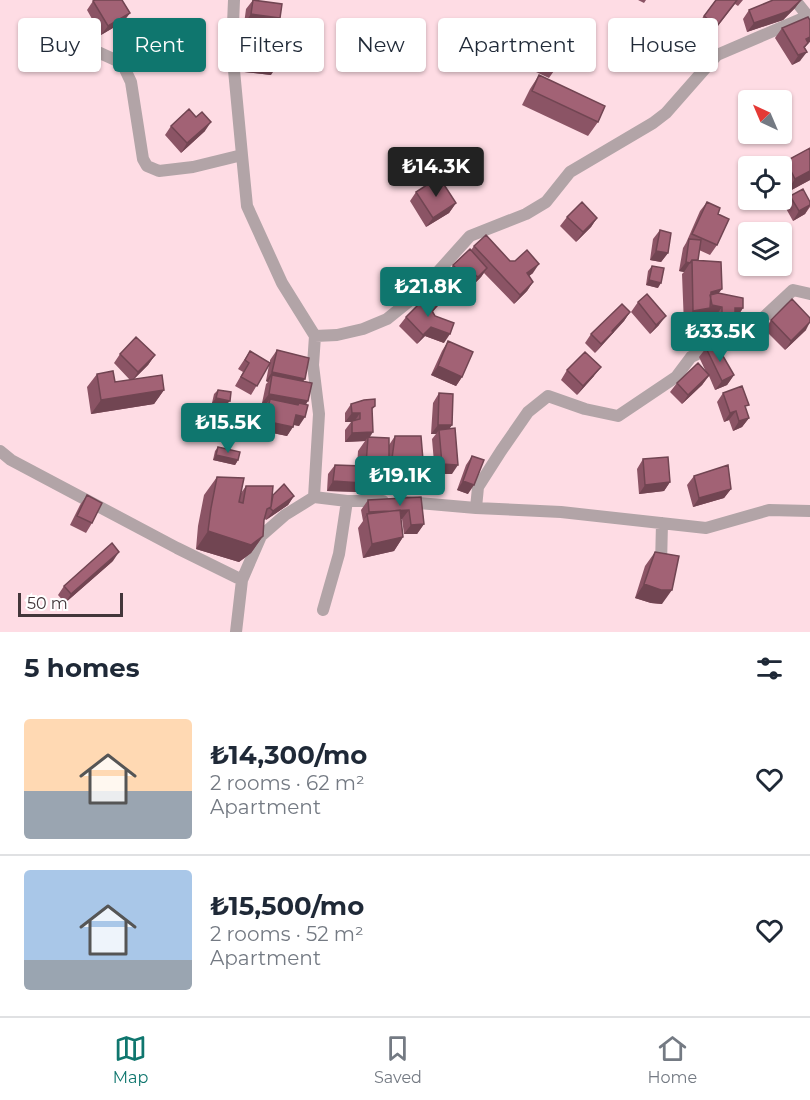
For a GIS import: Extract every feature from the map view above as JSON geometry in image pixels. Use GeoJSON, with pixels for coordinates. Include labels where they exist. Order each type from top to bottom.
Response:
{"type":"FeatureCollection","features":[{"type":"Feature","properties":{"kind":"street"},"geometry":{"type":"LineString","coordinates":[[234,0],[232,49],[247,206],[282,283],[315,336],[313,365],[319,414],[314,497]]}},
{"type":"Feature","properties":{"kind":"street"},"geometry":{"type":"LineString","coordinates":[[315,336],[337,335],[363,329],[387,319],[418,294],[470,236],[526,214],[546,202],[570,172],[666,113],[717,55],[809,18],[795,0]]}},
{"type":"Feature","properties":{"kind":"street"},"geometry":{"type":"LineString","coordinates":[[101,53],[122,63],[131,82],[143,159],[147,166],[159,171],[193,167],[242,155]]}},
{"type":"Feature","properties":{"kind":"street"},"geometry":{"type":"LineString","coordinates":[[476,508],[478,487],[501,451],[528,412],[548,396],[585,409],[618,416],[676,377],[691,357],[752,328],[793,290],[810,294]]}},
{"type":"Feature","properties":{"kind":"street"},"geometry":{"type":"LineString","coordinates":[[0,451],[21,466],[242,580]]}},
{"type":"Feature","properties":{"kind":"street"},"geometry":{"type":"LineString","coordinates":[[236,632],[242,580],[261,536],[285,515],[314,497],[347,501],[408,502],[561,512],[706,528],[769,510],[810,511]]}},
{"type":"Feature","properties":{"kind":"street"},"geometry":{"type":"LineString","coordinates":[[323,610],[339,554],[347,501]]}},
{"type":"Feature","properties":{"kind":"street"},"geometry":{"type":"LineString","coordinates":[[661,565],[662,523]]}},
{"type":"Feature","properties":{"kind":"building"},"geometry":{"type":"Polygon","coordinates":[[[122,0],[130,13],[122,18],[113,18],[113,23],[108,26],[93,1],[122,0]]]}},
{"type":"Feature","properties":{"kind":"building"},"geometry":{"type":"Polygon","coordinates":[[[253,0],[282,4],[280,18],[251,14],[253,0]]]}},
{"type":"Feature","properties":{"kind":"building"},"geometry":{"type":"Polygon","coordinates":[[[716,0],[737,0],[718,25],[718,18],[704,16],[716,0]]]}},
{"type":"Feature","properties":{"kind":"building"},"geometry":{"type":"Polygon","coordinates":[[[773,0],[801,0],[789,11],[754,23],[749,10],[773,0]]]}},
{"type":"Feature","properties":{"kind":"building"},"geometry":{"type":"Polygon","coordinates":[[[808,17],[810,37],[806,39],[808,43],[804,47],[807,52],[798,55],[782,28],[808,17]]]}},
{"type":"Feature","properties":{"kind":"building"},"geometry":{"type":"Polygon","coordinates":[[[539,75],[605,106],[598,122],[532,91],[539,75]]]}},
{"type":"Feature","properties":{"kind":"building"},"geometry":{"type":"Polygon","coordinates":[[[189,109],[196,117],[202,112],[211,122],[187,143],[171,126],[189,109]]]}},
{"type":"Feature","properties":{"kind":"building"},"geometry":{"type":"Polygon","coordinates":[[[810,148],[810,171],[795,179],[792,173],[792,158],[810,148]]]}},
{"type":"Feature","properties":{"kind":"building"},"geometry":{"type":"Polygon","coordinates":[[[439,177],[456,203],[433,218],[416,192],[439,177]]]}},
{"type":"Feature","properties":{"kind":"building"},"geometry":{"type":"Polygon","coordinates":[[[803,189],[810,205],[799,211],[792,195],[803,189]]]}},
{"type":"Feature","properties":{"kind":"building"},"geometry":{"type":"Polygon","coordinates":[[[582,202],[597,218],[583,232],[567,217],[582,202]]]}},
{"type":"Feature","properties":{"kind":"building"},"geometry":{"type":"Polygon","coordinates":[[[707,202],[720,208],[718,214],[729,219],[717,245],[692,234],[707,202]]]}},
{"type":"Feature","properties":{"kind":"building"},"geometry":{"type":"Polygon","coordinates":[[[660,230],[671,233],[668,253],[656,251],[660,230]]]}},
{"type":"Feature","properties":{"kind":"building"},"geometry":{"type":"Polygon","coordinates":[[[486,235],[510,261],[515,261],[527,250],[539,264],[527,273],[533,282],[520,295],[474,246],[486,235]]]}},
{"type":"Feature","properties":{"kind":"building"},"geometry":{"type":"Polygon","coordinates":[[[689,239],[701,240],[698,260],[692,260],[690,263],[686,262],[689,239]]]}},
{"type":"Feature","properties":{"kind":"building"},"geometry":{"type":"Polygon","coordinates":[[[470,249],[487,268],[478,277],[474,274],[467,280],[453,265],[470,249]]]}},
{"type":"Feature","properties":{"kind":"building"},"geometry":{"type":"Polygon","coordinates":[[[692,260],[721,262],[722,289],[711,292],[710,308],[693,311],[692,260]]]}},
{"type":"Feature","properties":{"kind":"building"},"geometry":{"type":"Polygon","coordinates":[[[652,266],[664,268],[661,283],[649,280],[652,266]]]}},
{"type":"Feature","properties":{"kind":"building"},"geometry":{"type":"Polygon","coordinates":[[[718,293],[743,298],[743,308],[735,308],[735,315],[722,316],[722,307],[712,305],[710,295],[718,293]]]}},
{"type":"Feature","properties":{"kind":"building"},"geometry":{"type":"Polygon","coordinates":[[[647,294],[666,316],[656,325],[638,302],[647,294]]]}},
{"type":"Feature","properties":{"kind":"building"},"geometry":{"type":"Polygon","coordinates":[[[428,295],[438,305],[432,311],[435,316],[454,323],[450,334],[431,327],[423,335],[406,317],[428,295]]]}},
{"type":"Feature","properties":{"kind":"building"},"geometry":{"type":"Polygon","coordinates":[[[792,299],[810,318],[810,322],[791,341],[771,320],[792,299]]]}},
{"type":"Feature","properties":{"kind":"building"},"geometry":{"type":"Polygon","coordinates":[[[622,304],[630,312],[601,344],[591,334],[622,304]]]}},
{"type":"Feature","properties":{"kind":"building"},"geometry":{"type":"Polygon","coordinates":[[[702,315],[712,335],[702,341],[691,320],[702,315]]]}},
{"type":"Feature","properties":{"kind":"building"},"geometry":{"type":"Polygon","coordinates":[[[136,337],[155,355],[138,372],[120,354],[136,337]]]}},
{"type":"Feature","properties":{"kind":"building"},"geometry":{"type":"Polygon","coordinates":[[[448,341],[473,352],[462,377],[438,366],[448,341]]]}},
{"type":"Feature","properties":{"kind":"building"},"geometry":{"type":"Polygon","coordinates":[[[716,344],[734,375],[722,381],[706,348],[716,344]]]}},
{"type":"Feature","properties":{"kind":"building"},"geometry":{"type":"Polygon","coordinates":[[[277,350],[309,358],[305,379],[272,372],[277,350]]]}},
{"type":"Feature","properties":{"kind":"building"},"geometry":{"type":"Polygon","coordinates":[[[250,351],[270,363],[257,386],[241,377],[249,363],[245,360],[250,351]]]}},
{"type":"Feature","properties":{"kind":"building"},"geometry":{"type":"Polygon","coordinates":[[[585,352],[601,367],[583,386],[567,370],[585,352]]]}},
{"type":"Feature","properties":{"kind":"building"},"geometry":{"type":"Polygon","coordinates":[[[698,363],[709,375],[688,395],[677,383],[698,363]]]}},
{"type":"Feature","properties":{"kind":"building"},"geometry":{"type":"Polygon","coordinates":[[[113,371],[115,382],[162,375],[164,390],[101,400],[97,374],[113,371]]]}},
{"type":"Feature","properties":{"kind":"building"},"geometry":{"type":"Polygon","coordinates":[[[272,375],[312,383],[308,401],[269,394],[272,375]]]}},
{"type":"Feature","properties":{"kind":"building"},"geometry":{"type":"Polygon","coordinates":[[[742,386],[749,405],[745,406],[749,418],[739,421],[736,411],[730,413],[723,393],[742,386]]]}},
{"type":"Feature","properties":{"kind":"building"},"geometry":{"type":"Polygon","coordinates":[[[218,390],[231,392],[230,401],[216,398],[218,390]]]}},
{"type":"Feature","properties":{"kind":"building"},"geometry":{"type":"Polygon","coordinates":[[[439,393],[453,394],[452,425],[438,425],[439,393]]]}},
{"type":"Feature","properties":{"kind":"building"},"geometry":{"type":"Polygon","coordinates":[[[270,399],[308,405],[305,417],[296,415],[293,427],[265,421],[270,399]]]}},
{"type":"Feature","properties":{"kind":"building"},"geometry":{"type":"Polygon","coordinates":[[[375,399],[375,406],[372,408],[373,432],[352,433],[352,421],[360,419],[360,413],[352,413],[351,404],[375,399]]]}},
{"type":"Feature","properties":{"kind":"building"},"geometry":{"type":"Polygon","coordinates":[[[455,428],[458,465],[442,464],[439,430],[455,428]]]}},
{"type":"Feature","properties":{"kind":"building"},"geometry":{"type":"Polygon","coordinates":[[[395,436],[421,436],[423,460],[418,467],[391,466],[395,436]]]}},
{"type":"Feature","properties":{"kind":"building"},"geometry":{"type":"Polygon","coordinates":[[[368,437],[389,438],[389,479],[365,478],[368,437]]]}},
{"type":"Feature","properties":{"kind":"building"},"geometry":{"type":"Polygon","coordinates":[[[218,447],[240,452],[238,460],[216,455],[218,447]]]}},
{"type":"Feature","properties":{"kind":"building"},"geometry":{"type":"Polygon","coordinates":[[[472,456],[484,460],[474,485],[463,481],[472,456]]]}},
{"type":"Feature","properties":{"kind":"building"},"geometry":{"type":"Polygon","coordinates":[[[668,457],[670,482],[645,485],[643,459],[668,457]]]}},
{"type":"Feature","properties":{"kind":"building"},"geometry":{"type":"Polygon","coordinates":[[[335,465],[363,466],[362,483],[333,481],[335,465]]]}},
{"type":"Feature","properties":{"kind":"building"},"geometry":{"type":"Polygon","coordinates":[[[728,465],[731,489],[699,498],[694,476],[728,465]]]}},
{"type":"Feature","properties":{"kind":"building"},"geometry":{"type":"Polygon","coordinates":[[[217,477],[244,478],[239,502],[243,503],[246,486],[273,486],[271,507],[267,509],[264,520],[263,536],[251,545],[208,531],[217,477]]]}},
{"type":"Feature","properties":{"kind":"building"},"geometry":{"type":"Polygon","coordinates":[[[284,484],[294,496],[273,511],[270,508],[273,495],[284,484]]]}},
{"type":"Feature","properties":{"kind":"building"},"geometry":{"type":"Polygon","coordinates":[[[87,495],[102,503],[92,523],[77,516],[87,495]]]}},
{"type":"Feature","properties":{"kind":"building"},"geometry":{"type":"Polygon","coordinates":[[[421,497],[424,524],[411,525],[409,510],[369,512],[368,500],[421,497]]]}},
{"type":"Feature","properties":{"kind":"building"},"geometry":{"type":"Polygon","coordinates":[[[400,510],[403,537],[372,544],[367,514],[400,510]]]}},
{"type":"Feature","properties":{"kind":"building"},"geometry":{"type":"Polygon","coordinates":[[[112,543],[119,552],[71,594],[64,586],[112,543]]]}},
{"type":"Feature","properties":{"kind":"building"},"geometry":{"type":"Polygon","coordinates":[[[655,552],[679,556],[672,590],[661,590],[644,584],[655,552]]]}}]}
